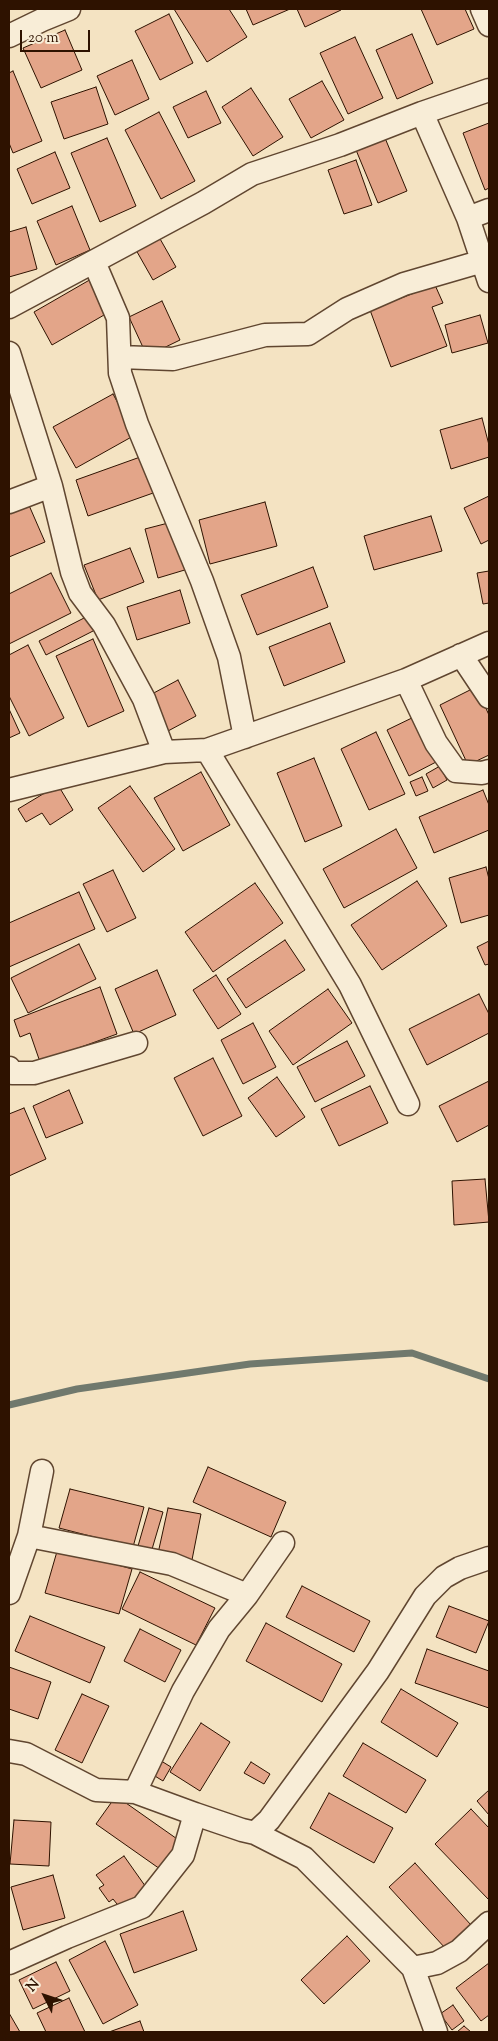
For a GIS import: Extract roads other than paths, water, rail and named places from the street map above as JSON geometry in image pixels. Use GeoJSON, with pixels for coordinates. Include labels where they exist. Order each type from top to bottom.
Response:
{"type":"FeatureCollection","features":[{"type":"Feature","properties":{"kind":"street"},"geometry":{"type":"LineString","coordinates":[[9,36],[69,9]]}},
{"type":"Feature","properties":{"kind":"street"},"geometry":{"type":"LineString","coordinates":[[482,9],[489,25]]}},
{"type":"Feature","properties":{"kind":"street"},"geometry":{"type":"LineString","coordinates":[[9,307],[203,203],[252,174],[340,145],[422,113],[489,90]]}},
{"type":"Feature","properties":{"kind":"street"},"geometry":{"type":"LineString","coordinates":[[120,357],[173,359],[265,335],[308,334],[347,309],[404,284],[486,271],[468,218],[422,113]]}},
{"type":"Feature","properties":{"kind":"street"},"geometry":{"type":"LineString","coordinates":[[468,218],[489,210]]}},
{"type":"Feature","properties":{"kind":"street"},"geometry":{"type":"LineString","coordinates":[[94,262],[118,318],[120,373],[137,424],[202,581],[229,656],[245,737]]}},
{"type":"Feature","properties":{"kind":"street"},"geometry":{"type":"LineString","coordinates":[[9,353],[51,486],[72,572],[80,594],[104,625],[144,700],[164,752]]}},
{"type":"Feature","properties":{"kind":"street"},"geometry":{"type":"LineString","coordinates":[[9,502],[51,486]]}},
{"type":"Feature","properties":{"kind":"street"},"geometry":{"type":"LineString","coordinates":[[9,790],[164,752],[206,750],[406,680],[489,643]]}},
{"type":"Feature","properties":{"kind":"street"},"geometry":{"type":"LineString","coordinates":[[461,656],[489,697]]}},
{"type":"Feature","properties":{"kind":"street"},"geometry":{"type":"LineString","coordinates":[[406,680],[436,742],[456,771],[482,773],[489,771]]}},
{"type":"Feature","properties":{"kind":"street"},"geometry":{"type":"LineString","coordinates":[[206,750],[350,984],[408,1104]]}},
{"type":"Feature","properties":{"kind":"street"},"geometry":{"type":"LineString","coordinates":[[9,1068],[12,1073],[34,1073],[136,1043]]}},
{"type":"Feature","properties":{"kind":"street"},"geometry":{"type":"LineString","coordinates":[[9,1593],[29,1536],[42,1471]]}},
{"type":"Feature","properties":{"kind":"street"},"geometry":{"type":"LineString","coordinates":[[29,1536],[172,1564],[247,1595]]}},
{"type":"Feature","properties":{"kind":"street"},"geometry":{"type":"LineString","coordinates":[[135,1792],[188,1683],[219,1629],[247,1595],[283,1543]]}},
{"type":"Feature","properties":{"kind":"street"},"geometry":{"type":"LineString","coordinates":[[255,1833],[269,1820],[378,1671],[425,1596],[444,1577],[460,1568],[489,1558]]}},
{"type":"Feature","properties":{"kind":"street"},"geometry":{"type":"LineString","coordinates":[[9,1751],[26,1754],[96,1790],[135,1792],[255,1833],[304,1858],[413,1968],[436,2032]]}},
{"type":"Feature","properties":{"kind":"street"},"geometry":{"type":"LineString","coordinates":[[9,1963],[142,1907],[183,1855],[195,1814]]}},
{"type":"Feature","properties":{"kind":"street"},"geometry":{"type":"LineString","coordinates":[[413,1968],[437,1963],[459,1951],[489,1923]]}},
{"type":"Feature","properties":{"kind":"waterway"},"geometry":{"type":"LineString","coordinates":[[9,1405],[77,1389],[250,1364],[412,1353],[489,1379]]}}]}
